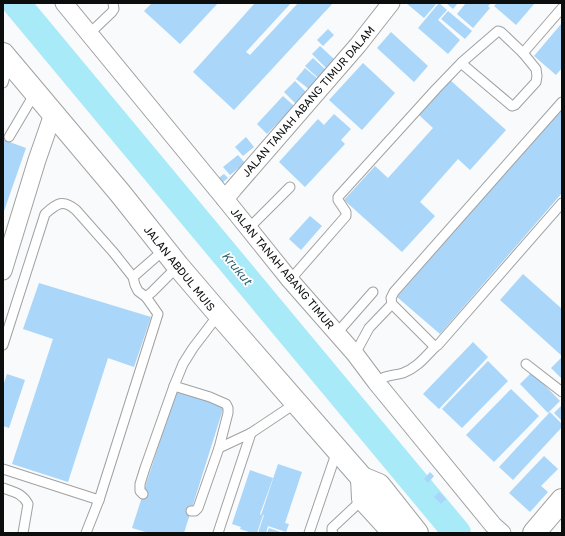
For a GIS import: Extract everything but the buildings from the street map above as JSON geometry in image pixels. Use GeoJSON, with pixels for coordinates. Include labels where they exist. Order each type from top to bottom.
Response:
{"type":"FeatureCollection","features":[{"type":"Feature","properties":{"kind":"main road","name":"JALAN ABDUL MUIS"},"geometry":{"type":"LineString","coordinates":[[6,58],[120,193],[178,266],[338,450],[388,530]]}},
{"type":"Feature","properties":{"kind":"main road","name":"JALAN ABDUL MUIS"},"geometry":{"type":"LineString","coordinates":[[363,488],[379,485],[417,533]]}},
{"type":"Feature","properties":{"kind":"main road"},"geometry":{"type":"LineString","coordinates":[[534,533],[562,500]]}},
{"type":"Feature","properties":{"kind":"street","name":"JALAN TANAH ABANG TIMUR"},"geometry":{"type":"LineString","coordinates":[[64,3],[290,280],[355,354],[376,382],[493,525],[502,533]]}},
{"type":"Feature","properties":{"kind":"street","name":"JALAN TANAH ABANG TIMUR DALAM"},"geometry":{"type":"LineString","coordinates":[[225,199],[358,45],[392,3]]}},
{"type":"Feature","properties":{"kind":"street"},"geometry":{"type":"LineString","coordinates":[[3,271],[37,160],[53,114]]}},
{"type":"Feature","properties":{"kind":"lane"},"geometry":{"type":"LineString","coordinates":[[89,34],[112,12],[114,9],[114,3]]}},
{"type":"Feature","properties":{"kind":"lane"},"geometry":{"type":"LineString","coordinates":[[523,53],[562,8]]}},
{"type":"Feature","properties":{"kind":"lane"},"geometry":{"type":"LineString","coordinates":[[290,280],[346,216],[346,212],[338,200],[338,197],[461,63],[498,31],[501,32],[523,53],[536,69],[536,82],[515,105],[512,106],[461,63]]}},
{"type":"Feature","properties":{"kind":"lane"},"geometry":{"type":"LineString","coordinates":[[3,83],[6,58]]}},
{"type":"Feature","properties":{"kind":"lane"},"geometry":{"type":"LineString","coordinates":[[9,137],[35,93]]}},
{"type":"Feature","properties":{"kind":"lane"},"geometry":{"type":"LineString","coordinates":[[435,347],[392,304],[391,298],[394,292],[562,102]]}},
{"type":"Feature","properties":{"kind":"lane"},"geometry":{"type":"LineString","coordinates":[[249,228],[290,187]]}},
{"type":"Feature","properties":{"kind":"lane"},"geometry":{"type":"LineString","coordinates":[[376,382],[382,378],[404,373],[417,366],[438,345],[562,203]]}},
{"type":"Feature","properties":{"kind":"lane"},"geometry":{"type":"LineString","coordinates":[[3,345],[46,214],[53,206],[69,204],[114,253],[133,277],[138,291],[146,297],[158,316],[99,500],[86,533]]}},
{"type":"Feature","properties":{"kind":"lane"},"geometry":{"type":"LineString","coordinates":[[133,277],[164,249]]}},
{"type":"Feature","properties":{"kind":"lane"},"geometry":{"type":"LineString","coordinates":[[146,297],[178,266]]}},
{"type":"Feature","properties":{"kind":"lane"},"geometry":{"type":"LineString","coordinates":[[337,333],[373,292]]}},
{"type":"Feature","properties":{"kind":"lane"},"geometry":{"type":"LineString","coordinates":[[355,354],[369,328],[392,304]]}},
{"type":"Feature","properties":{"kind":"lane"},"geometry":{"type":"LineString","coordinates":[[143,494],[140,491],[140,484],[183,364],[193,348],[219,314]]}},
{"type":"Feature","properties":{"kind":"lane"},"geometry":{"type":"LineString","coordinates":[[526,364],[562,392]]}},
{"type":"Feature","properties":{"kind":"lane"},"geometry":{"type":"LineString","coordinates":[[174,386],[226,404],[228,408],[219,448],[198,508],[190,512]]}},
{"type":"Feature","properties":{"kind":"lane"},"geometry":{"type":"LineString","coordinates":[[219,448],[251,433],[296,403]]}},
{"type":"Feature","properties":{"kind":"lane"},"geometry":{"type":"LineString","coordinates":[[218,533],[251,433]]}},
{"type":"Feature","properties":{"kind":"lane"},"geometry":{"type":"LineString","coordinates":[[309,533],[338,450]]}},
{"type":"Feature","properties":{"kind":"lane"},"geometry":{"type":"LineString","coordinates":[[3,469],[99,500]]}},
{"type":"Feature","properties":{"kind":"lane"},"geometry":{"type":"LineString","coordinates":[[3,488],[19,494],[25,498],[28,504],[23,533]]}},
{"type":"Feature","properties":{"kind":"lane"},"geometry":{"type":"LineString","coordinates":[[333,533],[332,528],[363,488]]}},
{"type":"Feature","properties":{"kind":"waterway","name":"Krukut"},"geometry":{"type":"LineString","coordinates":[[16,3],[457,533]]}}]}
